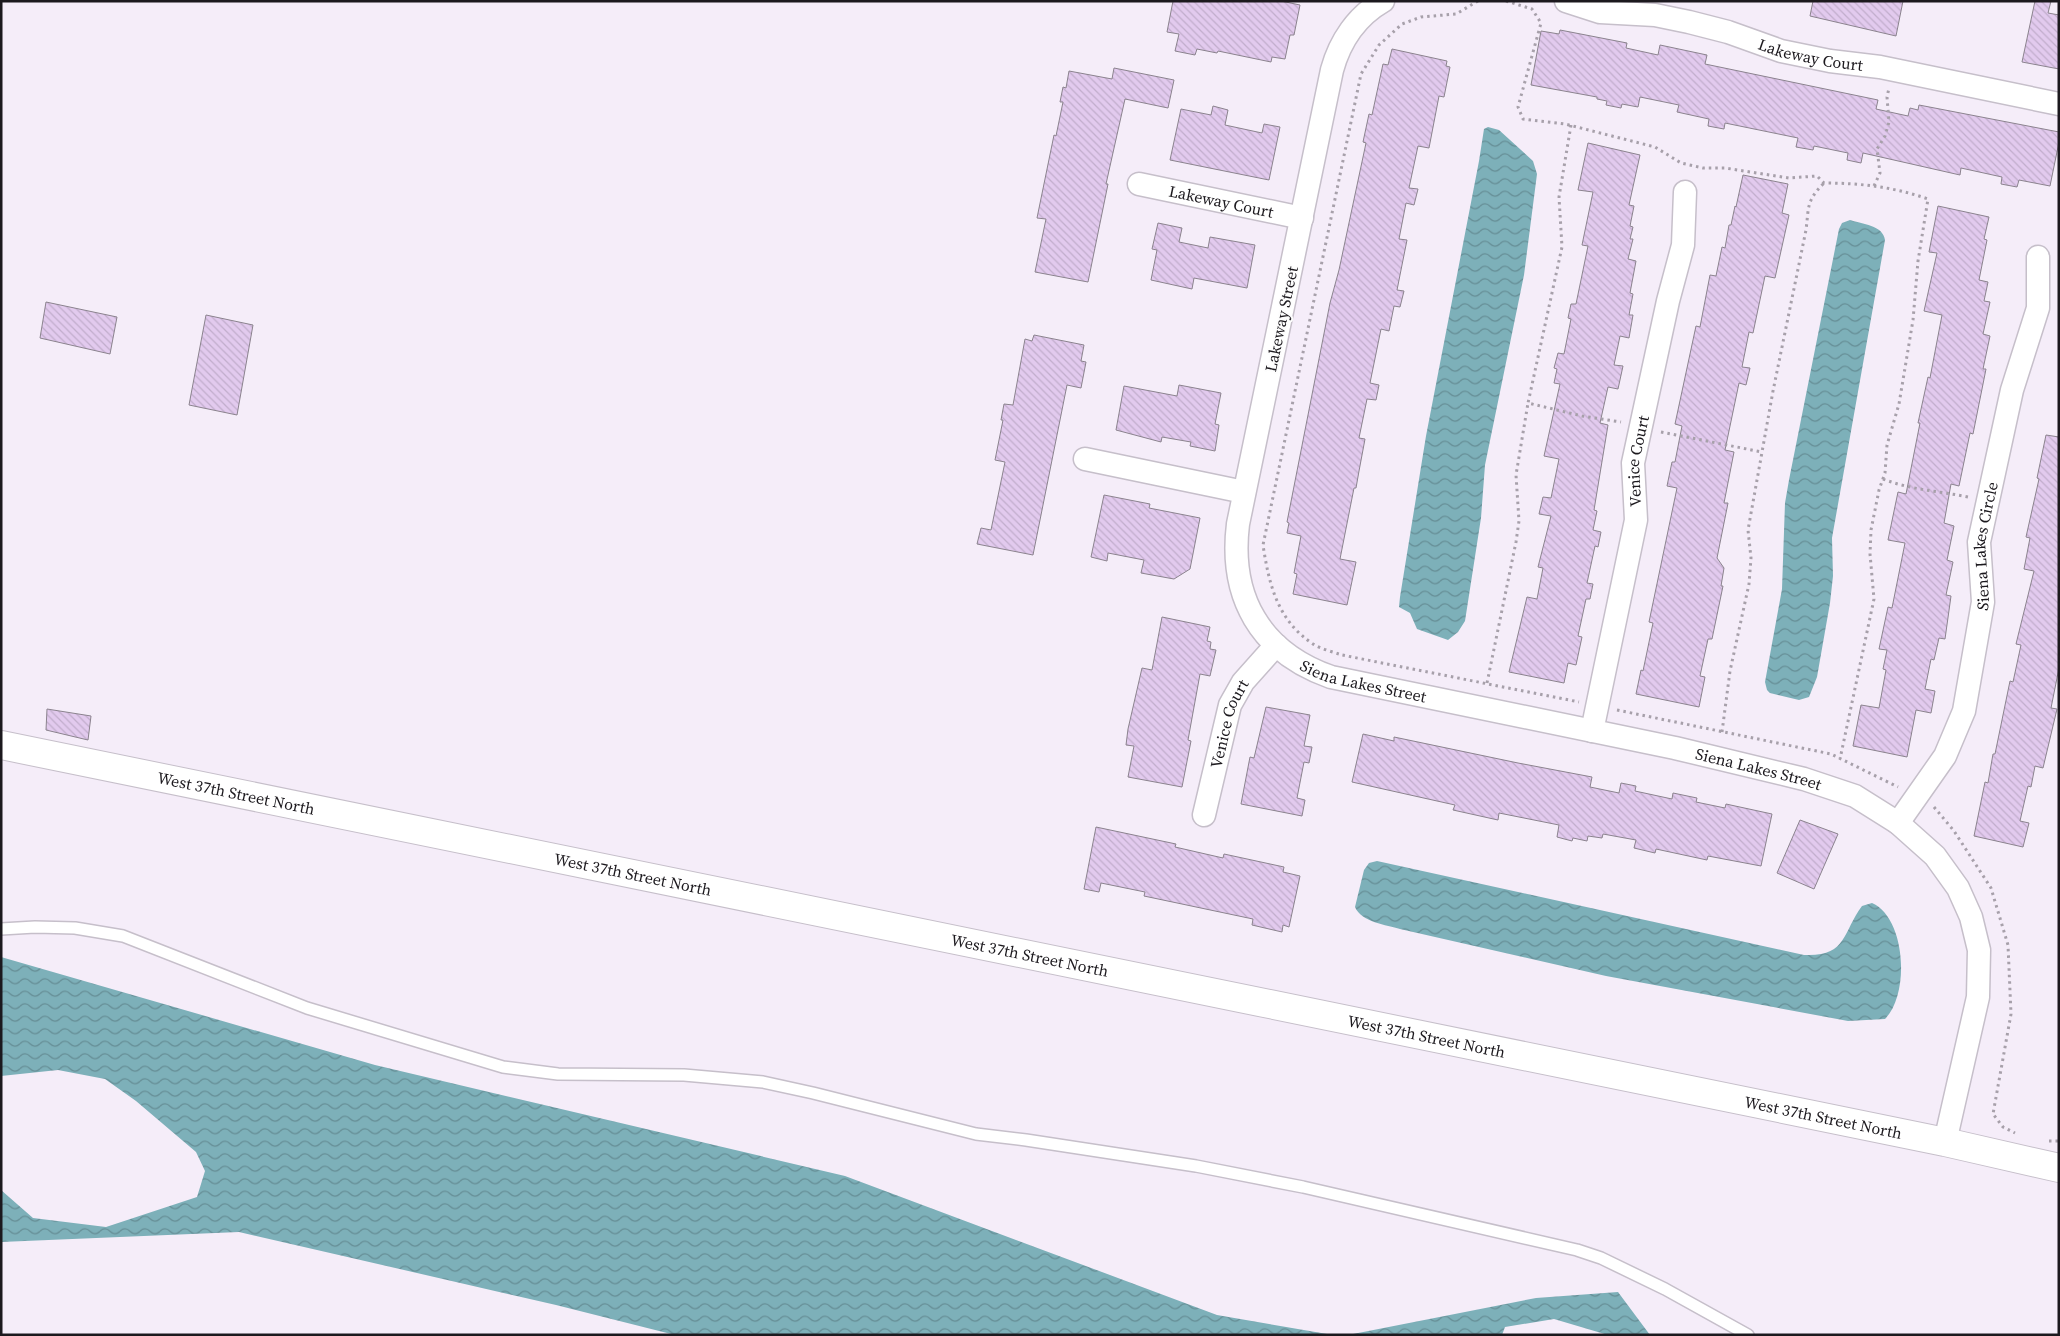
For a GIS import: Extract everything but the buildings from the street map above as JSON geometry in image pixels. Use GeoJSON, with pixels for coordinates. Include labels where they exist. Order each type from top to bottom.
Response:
{"type":"FeatureCollection","features":[{"type":"Feature","properties":{"kind":"street","name":"Lakeway Court"},"geometry":{"type":"LineString","coordinates":[[1566,1],[1600,12],[1655,15],[1689,22],[1728,32],[1781,51],[1880,67],[2059,104]]}},
{"type":"Feature","properties":{"kind":"street","name":"Lakeway Street"},"geometry":{"type":"LineString","coordinates":[[1276,645],[1254,617],[1240,584],[1236,547],[1238,524],[1336,56],[1369,5]]}},
{"type":"Feature","properties":{"kind":"street","name":"Lakeway Court"},"geometry":{"type":"LineString","coordinates":[[1139,184],[1302,218]]}},
{"type":"Feature","properties":{"kind":"street","name":"Venice Court"},"geometry":{"type":"LineString","coordinates":[[1592,731],[1636,520],[1633,463],[1668,301],[1683,246],[1685,192]]}},
{"type":"Feature","properties":{"kind":"street","name":"Siena Lakes Circle"},"geometry":{"type":"LineString","coordinates":[[1898,823],[1945,756],[1964,711],[1982,602],[1979,542],[2012,390],[2038,308],[2038,257]]}},
{"type":"Feature","properties":{"kind":"street"},"geometry":{"type":"LineString","coordinates":[[1084,459],[1244,492]]}},
{"type":"Feature","properties":{"kind":"street","name":"Venice Court"},"geometry":{"type":"LineString","coordinates":[[1204,815],[1230,705],[1243,682],[1276,645]]}},
{"type":"Feature","properties":{"kind":"street","name":"Siena Lakes Street"},"geometry":{"type":"LineString","coordinates":[[1276,645],[1307,667],[1345,681],[1592,731],[1804,779],[1855,796],[1898,823],[1936,856],[1958,888],[1971,917],[1979,950],[1978,997],[1945,1142]]}},
{"type":"Feature","properties":{"kind":"street","name":"West 37th Street North"},"geometry":{"type":"LineString","coordinates":[[1,745],[1945,1142],[2059,1168]]}},
{"type":"Feature","properties":{"kind":"lane"},"geometry":{"type":"LineString","coordinates":[[1,929],[36,927],[75,928],[123,936],[308,1008],[438,1049],[503,1067],[558,1074],[684,1075],[763,1082],[976,1134],[1036,1141],[1196,1166],[1366,1200],[1568,1248],[1601,1258],[1748,1335]]}},
{"type":"Feature","properties":{"kind":"path"},"geometry":{"type":"LineString","coordinates":[[1478,1],[1456,14],[1420,17],[1402,24],[1380,45],[1361,74],[1263,545],[1268,574],[1276,602],[1296,630],[1314,645],[1342,655],[1831,754],[1933,806],[1954,831],[1991,888],[2008,945],[2011,1014],[1993,1114],[2003,1128],[2019,1135]]}},
{"type":"Feature","properties":{"kind":"path"},"geometry":{"type":"LineString","coordinates":[[1506,1],[1532,9],[1541,23],[1518,107],[1523,119],[1571,126],[1655,147],[1681,163],[1703,168],[1725,168],[1789,178],[1817,176],[1824,183],[1874,186],[1904,191],[1928,199],[1918,261],[1913,320],[1899,404],[1887,445],[1885,473],[1879,490],[1871,530],[1870,554],[1874,599],[1840,759]]}},
{"type":"Feature","properties":{"kind":"path"},"geometry":{"type":"LineString","coordinates":[[1874,186],[1880,173],[1878,149],[1885,136],[1889,122],[1887,97],[1890,84]]}},
{"type":"Feature","properties":{"kind":"path"},"geometry":{"type":"LineString","coordinates":[[1487,683],[1516,542],[1519,521],[1516,475],[1528,403],[1562,246],[1559,196],[1571,126]]}},
{"type":"Feature","properties":{"kind":"path"},"geometry":{"type":"LineString","coordinates":[[1722,732],[1730,671],[1749,584],[1751,558],[1748,530],[1762,452],[1798,262],[1806,230],[1809,206],[1813,194],[1824,183]]}},
{"type":"Feature","properties":{"kind":"path"},"geometry":{"type":"LineString","coordinates":[[1528,403],[1582,416],[1641,426],[1672,435],[1762,452]]}},
{"type":"Feature","properties":{"kind":"path"},"geometry":{"type":"LineString","coordinates":[[1883,479],[1912,489],[1924,489],[1988,502]]}},
{"type":"Feature","properties":{"kind":"path"},"geometry":{"type":"LineString","coordinates":[[2043,1140],[2059,1141]]}},
{"type":"Feature","properties":{"kind":"water"},"geometry":{"type":"Polygon","coordinates":[[[1488,127],[1499,130],[1533,161],[1537,174],[1524,275],[1485,465],[1481,518],[1465,621],[1458,632],[1448,640],[1417,629],[1410,613],[1399,607],[1426,436],[1484,129],[1488,127]]]}},
{"type":"Feature","properties":{"kind":"water"},"geometry":{"type":"Polygon","coordinates":[[[1850,220],[1876,228],[1885,240],[1832,538],[1833,576],[1817,677],[1809,697],[1799,700],[1770,693],[1765,682],[1782,589],[1785,503],[1789,480],[1839,229],[1842,223],[1850,220]]]}},
{"type":"Feature","properties":{"kind":"water"},"geometry":{"type":"Polygon","coordinates":[[[1377,861],[1804,955],[1818,955],[1836,947],[1842,941],[1862,906],[1872,903],[1883,911],[1892,924],[1898,940],[1901,957],[1901,975],[1898,992],[1893,1007],[1885,1019],[1848,1021],[1606,976],[1400,929],[1368,919],[1358,912],[1355,907],[1364,870],[1369,863],[1377,861]]]}},
{"type":"Feature","properties":{"kind":"water"},"geometry":{"type":"Polygon","coordinates":[[[1,957],[375,1065],[845,1176],[1217,1315],[1333,1335],[675,1335],[556,1305],[239,1232],[1,1242],[1,1190],[33,1218],[106,1227],[197,1197],[205,1171],[196,1152],[136,1101],[105,1079],[58,1070],[1,1076],[1,957]]]}},
{"type":"Feature","properties":{"kind":"water"},"geometry":{"type":"Polygon","coordinates":[[[1618,1292],[1650,1335],[1608,1335],[1554,1319],[1505,1327],[1502,1335],[1348,1335],[1536,1298],[1618,1292]]]}}]}
